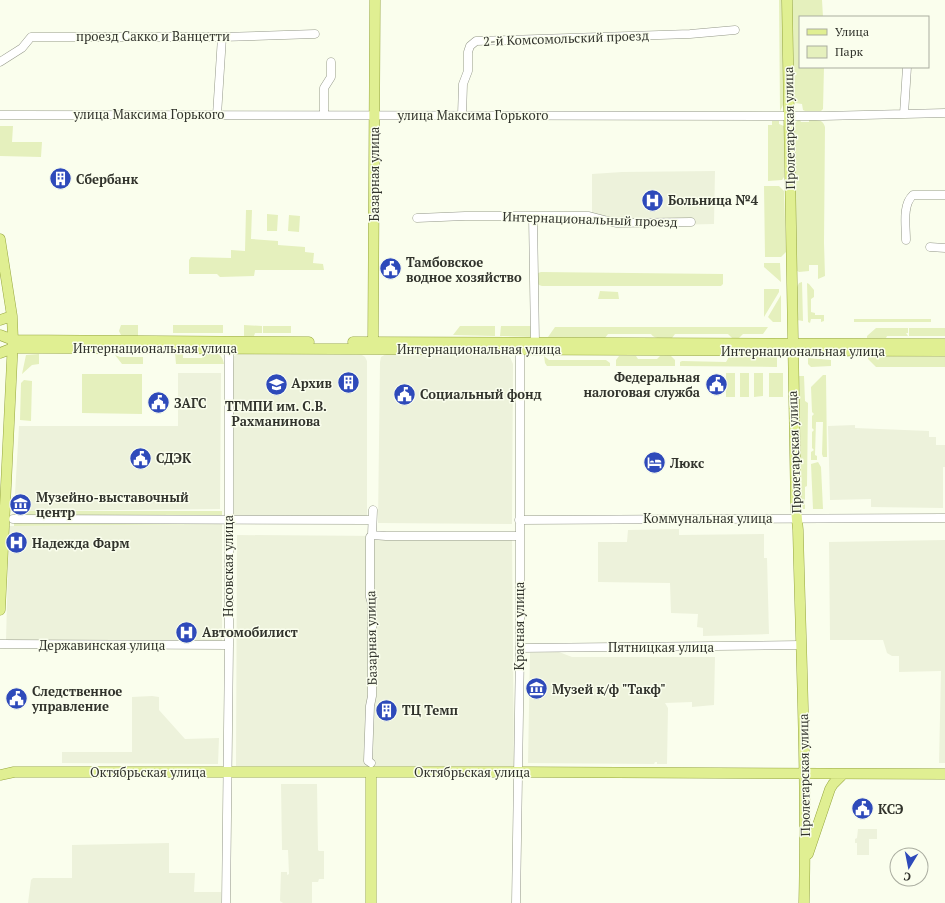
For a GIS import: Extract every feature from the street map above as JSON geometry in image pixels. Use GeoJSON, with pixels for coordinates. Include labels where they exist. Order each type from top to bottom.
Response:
{"type":"FeatureCollection","features":[{"type":"Feature","properties":{"kind":"main road","name":"Базарная улица"},"geometry":{"type":"LineString","coordinates":[[373,345],[373,115],[375,0]]}},
{"type":"Feature","properties":{"kind":"main road","name":"Пролетарская улица"},"geometry":{"type":"LineString","coordinates":[[787,0],[792,347],[804,774],[804,903]]}},
{"type":"Feature","properties":{"kind":"main road"},"geometry":{"type":"LineString","coordinates":[[0,239],[12,316],[13,344],[0,610]]}},
{"type":"Feature","properties":{"kind":"main road"},"geometry":{"type":"LineString","coordinates":[[0,320],[12,316]]}},
{"type":"Feature","properties":{"kind":"main road","name":"Интернациональная улица"},"geometry":{"type":"LineString","coordinates":[[0,335],[13,344],[792,347],[945,344]]}},
{"type":"Feature","properties":{"kind":"main road","name":"Интернациональная улица"},"geometry":{"type":"LineString","coordinates":[[520,346],[535,342],[945,351]]}},
{"type":"Feature","properties":{"kind":"main road","name":"Интернациональная улица"},"geometry":{"type":"LineString","coordinates":[[0,354],[13,344]]}},
{"type":"Feature","properties":{"kind":"main road"},"geometry":{"type":"LineString","coordinates":[[0,386],[11,387]]}},
{"type":"Feature","properties":{"kind":"main road","name":"Базарная улица"},"geometry":{"type":"LineString","coordinates":[[371,768],[371,903]]}},
{"type":"Feature","properties":{"kind":"main road","name":"Октябрьская улица"},"geometry":{"type":"LineString","coordinates":[[0,775],[14,772],[227,773],[371,768],[519,772],[945,774]]}},
{"type":"Feature","properties":{"kind":"main road"},"geometry":{"type":"LineString","coordinates":[[805,862],[832,784],[843,774]]}},
{"type":"Feature","properties":{"kind":"street","name":"2-й Комсомольский проезд"},"geometry":{"type":"LineString","coordinates":[[462,115],[463,84],[468,71],[468,52],[470,46],[476,41],[690,34],[735,30]]}},
{"type":"Feature","properties":{"kind":"street","name":"проезд Сакко и Ванцетти"},"geometry":{"type":"LineString","coordinates":[[0,62],[22,48],[31,37],[222,37],[315,34]]}},
{"type":"Feature","properties":{"kind":"street"},"geometry":{"type":"LineString","coordinates":[[217,115],[222,37]]}},
{"type":"Feature","properties":{"kind":"street"},"geometry":{"type":"LineString","coordinates":[[324,115],[324,88],[331,77],[331,62]]}},
{"type":"Feature","properties":{"kind":"street"},"geometry":{"type":"LineString","coordinates":[[904,114],[907,68]]}},
{"type":"Feature","properties":{"kind":"street","name":"улица Максима Горького"},"geometry":{"type":"LineString","coordinates":[[0,115],[788,116],[945,113]]}},
{"type":"Feature","properties":{"kind":"street"},"geometry":{"type":"LineString","coordinates":[[906,240],[907,206],[910,198],[914,195],[945,195]]}},
{"type":"Feature","properties":{"kind":"street"},"geometry":{"type":"LineString","coordinates":[[533,216],[535,342]]}},
{"type":"Feature","properties":{"kind":"street","name":"Интернациональный проезд"},"geometry":{"type":"LineString","coordinates":[[417,218],[589,216],[616,223],[691,222]]}},
{"type":"Feature","properties":{"kind":"street"},"geometry":{"type":"LineString","coordinates":[[930,247],[945,248]]}},
{"type":"Feature","properties":{"kind":"street","name":"Носовская улица"},"geometry":{"type":"LineString","coordinates":[[226,903],[229,645],[229,344]]}},
{"type":"Feature","properties":{"kind":"street","name":"Красная улица"},"geometry":{"type":"LineString","coordinates":[[516,903],[520,648],[520,346]]}},
{"type":"Feature","properties":{"kind":"street","name":"Базарная улица"},"geometry":{"type":"LineString","coordinates":[[371,768],[368,761],[370,706],[372,696],[370,537],[372,535],[373,510]]}},
{"type":"Feature","properties":{"kind":"street","name":"Коммунальная улица"},"geometry":{"type":"LineString","coordinates":[[519,520],[945,518]]}},
{"type":"Feature","properties":{"kind":"street"},"geometry":{"type":"LineString","coordinates":[[13,519],[372,520]]}},
{"type":"Feature","properties":{"kind":"street"},"geometry":{"type":"LineString","coordinates":[[372,535],[519,536]]}},
{"type":"Feature","properties":{"kind":"street","name":"Державинская улица"},"geometry":{"type":"LineString","coordinates":[[0,644],[229,645]]}},
{"type":"Feature","properties":{"kind":"street","name":"Пятницкая улица"},"geometry":{"type":"LineString","coordinates":[[520,648],[801,646]]}},
{"type":"Feature","properties":{"kind":"shaded area","name":"Больница №4"},"geometry":{"type":"Polygon","coordinates":[[[715,171],[714,224],[623,226],[592,219],[592,174],[622,172],[715,171]]]}},
{"type":"Feature","properties":{"kind":"shaded area"},"geometry":{"type":"Polygon","coordinates":[[[238,354],[362,355],[365,357],[367,361],[367,523],[234,522],[233,364],[234,356],[238,354]]]}},
{"type":"Feature","properties":{"kind":"shaded area"},"geometry":{"type":"Polygon","coordinates":[[[386,354],[505,355],[510,357],[513,364],[512,524],[378,523],[380,362],[381,357],[386,354]]]}},
{"type":"Feature","properties":{"kind":"shaded area"},"geometry":{"type":"Polygon","coordinates":[[[178,373],[221,373],[220,509],[14,511],[19,426],[178,426],[178,373]]]}},
{"type":"Feature","properties":{"kind":"shaded area"},"geometry":{"type":"Polygon","coordinates":[[[855,425],[855,428],[929,431],[929,437],[936,437],[936,445],[945,445],[945,467],[943,467],[943,508],[871,507],[871,499],[830,500],[828,426],[855,425]]]}},
{"type":"Feature","properties":{"kind":"shaded area"},"geometry":{"type":"Polygon","coordinates":[[[222,524],[222,641],[6,640],[9,526],[222,524]]]}},
{"type":"Feature","properties":{"kind":"shaded area"},"geometry":{"type":"Polygon","coordinates":[[[679,529],[679,535],[764,534],[764,558],[767,558],[769,634],[703,636],[703,628],[697,627],[698,614],[671,613],[670,583],[598,582],[598,542],[627,542],[628,530],[679,529]]]}},
{"type":"Feature","properties":{"kind":"shaded area"},"geometry":{"type":"Polygon","coordinates":[[[237,535],[512,537],[514,766],[236,766],[237,535]]]}},
{"type":"Feature","properties":{"kind":"shaded area"},"geometry":{"type":"Polygon","coordinates":[[[945,540],[945,763],[939,763],[941,671],[899,672],[899,656],[892,656],[887,653],[883,640],[830,640],[829,542],[945,540]]]}},
{"type":"Feature","properties":{"kind":"shaded area"},"geometry":{"type":"Polygon","coordinates":[[[559,652],[572,657],[715,657],[714,705],[692,707],[692,702],[665,703],[668,708],[667,764],[657,764],[657,762],[654,764],[528,763],[530,653],[559,652]]]}},
{"type":"Feature","properties":{"kind":"shaded area"},"geometry":{"type":"Polygon","coordinates":[[[132,697],[159,697],[159,710],[185,739],[219,738],[218,764],[62,763],[62,752],[132,752],[132,697]]]}},
{"type":"Feature","properties":{"kind":"shaded area"},"geometry":{"type":"Polygon","coordinates":[[[281,784],[317,784],[318,850],[324,851],[324,879],[319,879],[318,882],[312,882],[312,903],[283,903],[280,901],[281,872],[287,872],[287,875],[289,874],[288,850],[282,850],[281,784]]]}},
{"type":"Feature","properties":{"kind":"shaded area"},"geometry":{"type":"Polygon","coordinates":[[[858,829],[877,829],[877,839],[869,839],[869,855],[857,855],[857,843],[855,843],[855,839],[857,838],[858,829]]]}},
{"type":"Feature","properties":{"kind":"shaded area"},"geometry":{"type":"Polygon","coordinates":[[[169,843],[169,873],[195,873],[194,892],[221,892],[221,903],[28,903],[31,880],[33,878],[72,878],[72,845],[169,843]]]}},
{"type":"Feature","properties":{"kind":"green space"},"geometry":{"type":"Polygon","coordinates":[[[779,0],[782,0],[784,103],[780,111],[779,0]]]}},
{"type":"Feature","properties":{"kind":"green space"},"geometry":{"type":"Polygon","coordinates":[[[791,0],[822,0],[823,16],[799,16],[799,68],[824,68],[823,109],[821,111],[805,111],[803,110],[802,104],[795,103],[793,101],[791,0]]]}},
{"type":"Feature","properties":{"kind":"green space"},"geometry":{"type":"Polygon","coordinates":[[[798,120],[801,122],[809,122],[809,120],[819,120],[825,127],[825,276],[818,279],[818,265],[809,265],[809,271],[799,272],[796,270],[793,128],[798,120]]]}},
{"type":"Feature","properties":{"kind":"green space"},"geometry":{"type":"Polygon","coordinates":[[[772,121],[779,121],[779,124],[784,126],[784,177],[782,180],[768,181],[768,125],[772,125],[772,121]]]}},
{"type":"Feature","properties":{"kind":"green space"},"geometry":{"type":"Polygon","coordinates":[[[0,126],[13,126],[12,142],[42,142],[41,157],[0,156],[0,126]]]}},
{"type":"Feature","properties":{"kind":"green space"},"geometry":{"type":"Polygon","coordinates":[[[764,186],[779,186],[784,191],[786,252],[781,257],[765,257],[764,186]]]}},
{"type":"Feature","properties":{"kind":"green space"},"geometry":{"type":"Polygon","coordinates":[[[246,210],[252,210],[251,239],[278,241],[278,245],[305,247],[305,252],[314,253],[313,263],[323,264],[324,270],[255,270],[254,276],[220,277],[217,274],[189,274],[189,260],[191,257],[231,258],[231,250],[245,251],[246,210]]]}},
{"type":"Feature","properties":{"kind":"green space"},"geometry":{"type":"Polygon","coordinates":[[[267,214],[278,215],[277,231],[267,231],[267,214]]]}},
{"type":"Feature","properties":{"kind":"green space"},"geometry":{"type":"Polygon","coordinates":[[[289,215],[300,216],[299,232],[288,231],[289,215]]]}},
{"type":"Feature","properties":{"kind":"green space"},"geometry":{"type":"Polygon","coordinates":[[[764,263],[780,263],[781,282],[764,267],[764,263]]]}},
{"type":"Feature","properties":{"kind":"green space"},"geometry":{"type":"Polygon","coordinates":[[[538,273],[723,274],[723,284],[721,286],[542,286],[537,283],[538,273]]]}},
{"type":"Feature","properties":{"kind":"green space"},"geometry":{"type":"Polygon","coordinates":[[[802,282],[803,321],[797,320],[797,287],[799,283],[802,282]]]}},
{"type":"Feature","properties":{"kind":"green space"},"geometry":{"type":"Polygon","coordinates":[[[807,283],[814,290],[814,297],[811,299],[811,312],[815,313],[815,315],[824,315],[824,321],[821,322],[821,319],[811,319],[810,323],[808,322],[807,283]]]}},
{"type":"Feature","properties":{"kind":"green space"},"geometry":{"type":"Polygon","coordinates":[[[764,289],[779,289],[779,292],[764,317],[764,289]]]}},
{"type":"Feature","properties":{"kind":"green space"},"geometry":{"type":"Polygon","coordinates":[[[600,291],[618,292],[619,299],[598,299],[600,291]]]}},
{"type":"Feature","properties":{"kind":"green space"},"geometry":{"type":"Polygon","coordinates":[[[781,295],[781,322],[773,322],[768,317],[781,295]]]}},
{"type":"Feature","properties":{"kind":"green space"},"geometry":{"type":"Polygon","coordinates":[[[854,319],[931,319],[931,322],[854,322],[854,319]]]}},
{"type":"Feature","properties":{"kind":"green space"},"geometry":{"type":"Polygon","coordinates":[[[121,325],[138,325],[138,336],[121,335],[119,331],[121,325]]]}},
{"type":"Feature","properties":{"kind":"green space"},"geometry":{"type":"Polygon","coordinates":[[[173,325],[223,325],[223,333],[173,333],[173,325]]]}},
{"type":"Feature","properties":{"kind":"green space"},"geometry":{"type":"Polygon","coordinates":[[[244,325],[262,326],[262,333],[255,333],[254,336],[244,336],[244,325]]]}},
{"type":"Feature","properties":{"kind":"green space"},"geometry":{"type":"Polygon","coordinates":[[[263,326],[291,326],[291,333],[263,333],[263,326]]]}},
{"type":"Feature","properties":{"kind":"green space"},"geometry":{"type":"Polygon","coordinates":[[[460,326],[495,326],[495,336],[453,335],[460,326]]]}},
{"type":"Feature","properties":{"kind":"green space"},"geometry":{"type":"Polygon","coordinates":[[[501,326],[532,326],[532,337],[500,336],[501,326]]]}},
{"type":"Feature","properties":{"kind":"green space"},"geometry":{"type":"Polygon","coordinates":[[[555,327],[768,327],[763,334],[743,334],[739,338],[732,338],[728,334],[675,334],[672,338],[658,338],[651,334],[608,334],[605,338],[548,337],[555,327]]]}},
{"type":"Feature","properties":{"kind":"green space"},"geometry":{"type":"Polygon","coordinates":[[[876,328],[908,328],[908,333],[906,333],[908,336],[867,338],[867,336],[876,328]]]}},
{"type":"Feature","properties":{"kind":"green space"},"geometry":{"type":"Polygon","coordinates":[[[909,328],[945,328],[945,336],[909,336],[909,328]]]}},
{"type":"Feature","properties":{"kind":"green space"},"geometry":{"type":"Polygon","coordinates":[[[202,352],[213,352],[219,354],[224,364],[176,364],[175,353],[183,353],[183,358],[202,358],[202,352]]]}},
{"type":"Feature","properties":{"kind":"green space"},"geometry":{"type":"Polygon","coordinates":[[[39,354],[39,364],[32,365],[22,374],[26,355],[39,354]]]}},
{"type":"Feature","properties":{"kind":"green space"},"geometry":{"type":"Polygon","coordinates":[[[115,355],[120,357],[143,357],[143,364],[122,364],[115,355]]]}},
{"type":"Feature","properties":{"kind":"green space"},"geometry":{"type":"Polygon","coordinates":[[[544,356],[549,360],[606,360],[610,363],[610,366],[547,366],[544,356]]]}},
{"type":"Feature","properties":{"kind":"green space"},"geometry":{"type":"Polygon","coordinates":[[[619,356],[636,356],[638,359],[657,359],[660,356],[671,356],[675,360],[675,366],[616,366],[616,360],[619,356]]]}},
{"type":"Feature","properties":{"kind":"green space"},"geometry":{"type":"Polygon","coordinates":[[[868,356],[945,357],[945,367],[876,367],[868,359],[868,356]]]}},
{"type":"Feature","properties":{"kind":"green space"},"geometry":{"type":"Polygon","coordinates":[[[729,357],[777,357],[777,367],[680,366],[680,362],[682,361],[726,362],[729,357]]]}},
{"type":"Feature","properties":{"kind":"green space"},"geometry":{"type":"Polygon","coordinates":[[[808,358],[831,360],[831,366],[811,367],[808,364],[808,358]]]}},
{"type":"Feature","properties":{"kind":"green space"},"geometry":{"type":"Polygon","coordinates":[[[726,373],[735,373],[735,397],[726,397],[726,373]]]}},
{"type":"Feature","properties":{"kind":"green space"},"geometry":{"type":"Polygon","coordinates":[[[740,373],[749,373],[749,397],[740,397],[740,373]]]}},
{"type":"Feature","properties":{"kind":"green space"},"geometry":{"type":"Polygon","coordinates":[[[754,373],[763,373],[763,396],[754,397],[754,373]]]}},
{"type":"Feature","properties":{"kind":"green space"},"geometry":{"type":"Polygon","coordinates":[[[769,373],[783,373],[783,397],[769,397],[769,373]]]}},
{"type":"Feature","properties":{"kind":"green space"},"geometry":{"type":"Polygon","coordinates":[[[82,374],[142,374],[142,414],[82,413],[82,374]]]}},
{"type":"Feature","properties":{"kind":"green space"},"geometry":{"type":"Polygon","coordinates":[[[823,375],[826,375],[827,457],[823,457],[822,454],[823,422],[816,422],[815,455],[817,456],[817,460],[811,460],[811,452],[814,450],[812,448],[812,432],[814,430],[812,428],[812,416],[814,414],[812,412],[811,387],[823,375]]]}},
{"type":"Feature","properties":{"kind":"green space"},"geometry":{"type":"Polygon","coordinates":[[[799,376],[804,376],[805,401],[808,403],[807,486],[805,487],[805,509],[802,507],[799,376]]]}},
{"type":"Feature","properties":{"kind":"green space"},"geometry":{"type":"Polygon","coordinates":[[[24,380],[32,381],[31,421],[20,420],[21,383],[24,380]]]}},
{"type":"Feature","properties":{"kind":"green space"},"geometry":{"type":"Polygon","coordinates":[[[818,462],[821,467],[823,509],[813,509],[811,464],[818,462]]]}},
{"type":"Feature","properties":{"kind":"green space"},"geometry":{"type":"Polygon","coordinates":[[[14,511],[222,511],[222,524],[14,526],[14,511]]]}},
{"type":"Feature","properties":{"kind":"place","name":"Сбербанк"},"geometry":{"type":"Point","coordinates":[61,179]}},
{"type":"Feature","properties":{"kind":"place","name":"Больница №4"},"geometry":{"type":"Point","coordinates":[653,200]}},
{"type":"Feature","properties":{"kind":"place","name":"Тамбовское водное хозяйство"},"geometry":{"type":"Point","coordinates":[391,269]}},
{"type":"Feature","properties":{"kind":"place","name":"Архив"},"geometry":{"type":"Point","coordinates":[348,383]}},
{"type":"Feature","properties":{"kind":"place","name":"ТГМПИ им. С.В. Рахманинова"},"geometry":{"type":"Point","coordinates":[276,384]}},
{"type":"Feature","properties":{"kind":"place","name":"Федеральная налоговая служба"},"geometry":{"type":"Point","coordinates":[716,384]}},
{"type":"Feature","properties":{"kind":"place","name":"Социальный фонд"},"geometry":{"type":"Point","coordinates":[405,394]}},
{"type":"Feature","properties":{"kind":"place","name":"ЗАГС"},"geometry":{"type":"Point","coordinates":[159,403]}},
{"type":"Feature","properties":{"kind":"place","name":"СДЭК"},"geometry":{"type":"Point","coordinates":[140,458]}},
{"type":"Feature","properties":{"kind":"place","name":"Люкс"},"geometry":{"type":"Point","coordinates":[655,463]}},
{"type":"Feature","properties":{"kind":"place","name":"Музейно-выставочный центр"},"geometry":{"type":"Point","coordinates":[20,504]}},
{"type":"Feature","properties":{"kind":"place","name":"Надежда Фарм"},"geometry":{"type":"Point","coordinates":[17,543]}},
{"type":"Feature","properties":{"kind":"place","name":"Автомобилист"},"geometry":{"type":"Point","coordinates":[187,632]}},
{"type":"Feature","properties":{"kind":"place","name":"Музей к/ф \"Такф\""},"geometry":{"type":"Point","coordinates":[536,689]}},
{"type":"Feature","properties":{"kind":"place","name":"Следственное управление"},"geometry":{"type":"Point","coordinates":[16,698]}},
{"type":"Feature","properties":{"kind":"place","name":"ТЦ Темп"},"geometry":{"type":"Point","coordinates":[386,710]}},
{"type":"Feature","properties":{"kind":"place","name":"КСЭ"},"geometry":{"type":"Point","coordinates":[862,809]}}]}
